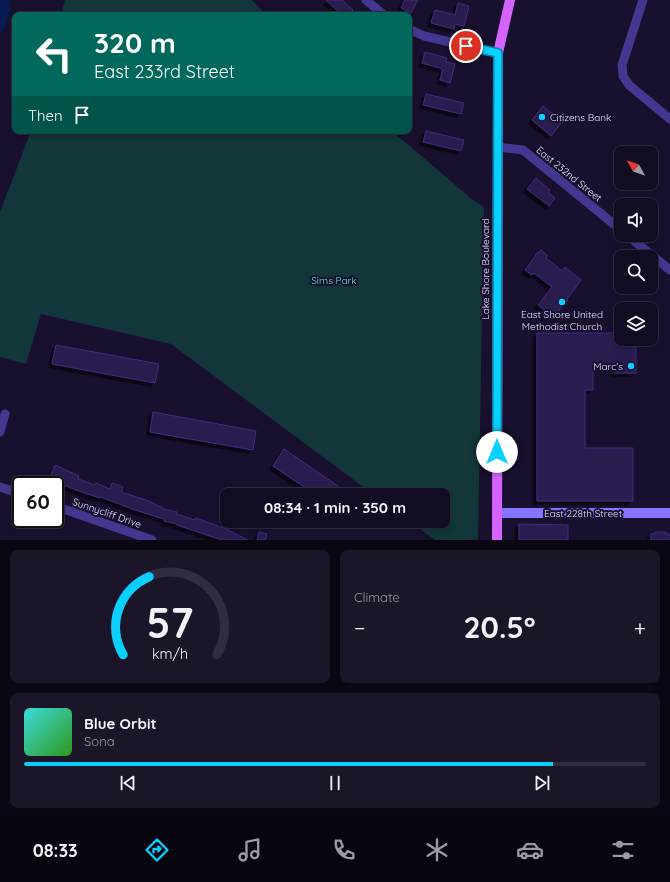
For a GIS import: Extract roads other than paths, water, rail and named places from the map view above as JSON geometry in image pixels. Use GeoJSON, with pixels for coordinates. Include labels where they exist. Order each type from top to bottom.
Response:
{"type":"FeatureCollection","features":[{"type":"Feature","properties":{"kind":"main road","name":"Lake Shore Boulevard"},"geometry":{"type":"LineString","coordinates":[[497,540],[498,53],[510,0]]}},
{"type":"Feature","properties":{"kind":"street"},"geometry":{"type":"LineString","coordinates":[[366,0],[380,12]]}},
{"type":"Feature","properties":{"kind":"street"},"geometry":{"type":"LineString","coordinates":[[643,0],[622,65],[623,76],[629,85],[670,119]]}},
{"type":"Feature","properties":{"kind":"street"},"geometry":{"type":"LineString","coordinates":[[412,30],[424,36],[498,53]]}},
{"type":"Feature","properties":{"kind":"street","name":"East 232nd Street"},"geometry":{"type":"LineString","coordinates":[[498,147],[523,150],[614,224]]}},
{"type":"Feature","properties":{"kind":"street"},"geometry":{"type":"LineString","coordinates":[[636,242],[670,270]]}},
{"type":"Feature","properties":{"kind":"street"},"geometry":{"type":"LineString","coordinates":[[0,432],[5,414]]}},
{"type":"Feature","properties":{"kind":"street"},"geometry":{"type":"LineString","coordinates":[[0,487],[12,491]]}},
{"type":"Feature","properties":{"kind":"street","name":"Sunnycliff Drive"},"geometry":{"type":"LineString","coordinates":[[64,509],[152,540]]}},
{"type":"Feature","properties":{"kind":"street","name":"East 228th Street"},"geometry":{"type":"LineString","coordinates":[[497,513],[670,513]]}},
{"type":"Feature","properties":{"kind":"water"},"geometry":{"type":"Polygon","coordinates":[[[0,0],[10,0],[10,9],[9,18],[0,34],[0,0]]]}},
{"type":"Feature","properties":{"kind":"place","name":"Citizens Bank"},"geometry":{"type":"Point","coordinates":[542,117]}},
{"type":"Feature","properties":{"kind":"place","name":"East Shore United Methodist Church"},"geometry":{"type":"Point","coordinates":[562,302]}},
{"type":"Feature","properties":{"kind":"place","name":"Marc's"},"geometry":{"type":"Point","coordinates":[631,366]}},
{"type":"Feature","properties":{"kind":"park label","name":"Sims Park"},"geometry":{"type":"Point","coordinates":[334,280]}}]}
